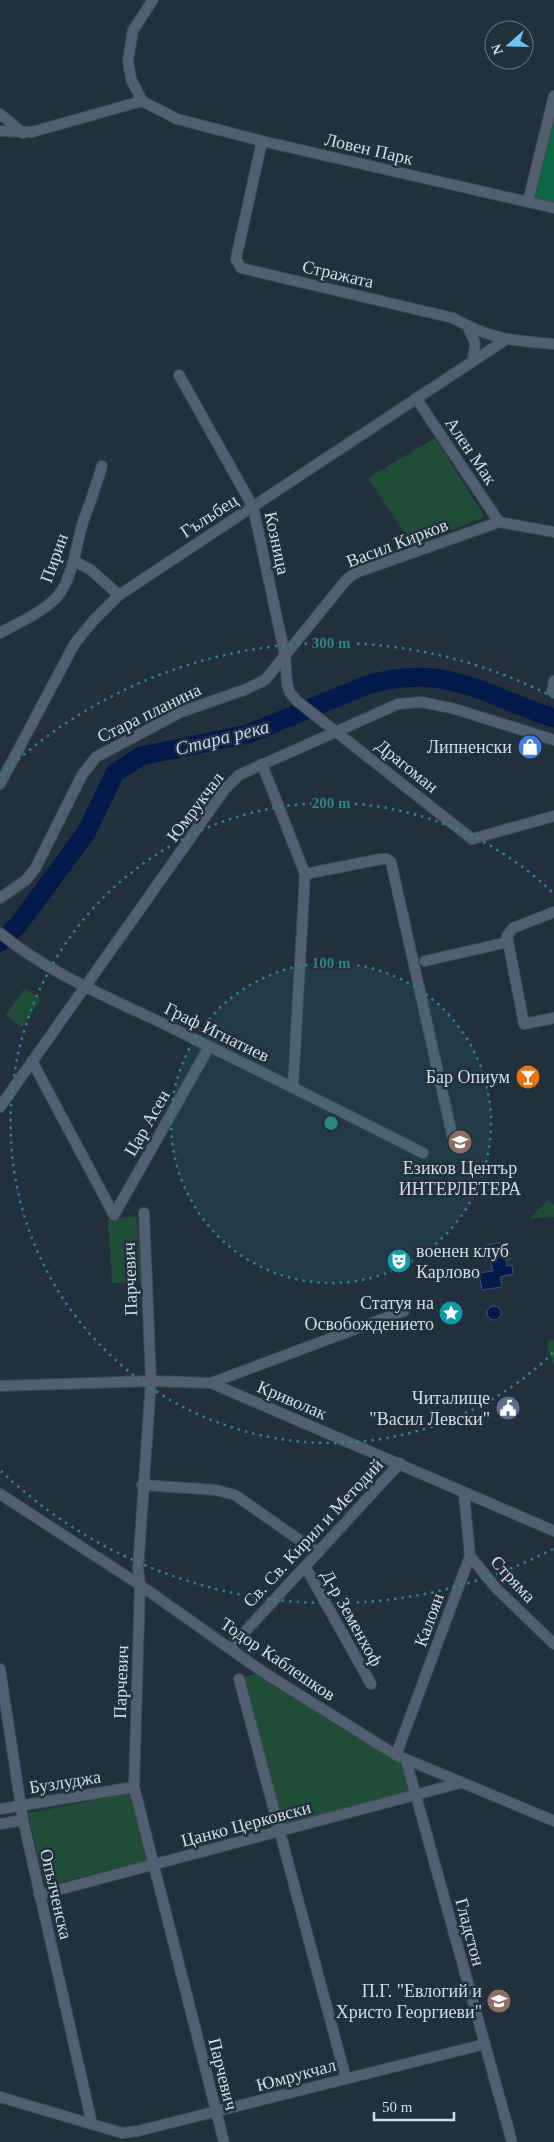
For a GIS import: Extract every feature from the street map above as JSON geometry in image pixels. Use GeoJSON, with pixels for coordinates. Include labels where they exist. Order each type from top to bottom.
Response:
{"type":"FeatureCollection","features":[{"type":"Feature","properties":{"kind":"street"},"geometry":{"type":"LineString","coordinates":[[0,131],[24,133],[119,109],[142,101],[131,80],[128,61],[134,30],[153,0]]}},
{"type":"Feature","properties":{"kind":"street"},"geometry":{"type":"LineString","coordinates":[[528,202],[554,96]]}},
{"type":"Feature","properties":{"kind":"street","name":"Ловен Парк"},"geometry":{"type":"LineString","coordinates":[[142,101],[177,119],[262,141],[554,208]]}},
{"type":"Feature","properties":{"kind":"street"},"geometry":{"type":"LineString","coordinates":[[0,114],[24,133]]}},
{"type":"Feature","properties":{"kind":"street","name":"Стражата"},"geometry":{"type":"LineString","coordinates":[[262,141],[236,259],[241,268],[453,318],[468,327],[505,340],[554,344]]}},
{"type":"Feature","properties":{"kind":"street"},"geometry":{"type":"LineString","coordinates":[[468,327],[475,344],[473,360]]}},
{"type":"Feature","properties":{"kind":"street","name":"Гълъбец"},"geometry":{"type":"LineString","coordinates":[[0,784],[75,643],[94,620],[120,595],[505,340]]}},
{"type":"Feature","properties":{"kind":"street","name":"Козница"},"geometry":{"type":"LineString","coordinates":[[179,375],[253,507],[285,655],[287,684],[290,693],[297,701]]}},
{"type":"Feature","properties":{"kind":"street","name":"Ален Мак"},"geometry":{"type":"LineString","coordinates":[[416,398],[498,522]]}},
{"type":"Feature","properties":{"kind":"street","name":"Пирин"},"geometry":{"type":"LineString","coordinates":[[0,633],[56,597],[74,561],[82,527],[102,466]]}},
{"type":"Feature","properties":{"kind":"street","name":"Васил Кирков"},"geometry":{"type":"LineString","coordinates":[[285,655],[347,579],[355,573],[498,522],[554,532]]}},
{"type":"Feature","properties":{"kind":"street"},"geometry":{"type":"LineString","coordinates":[[74,561],[91,570],[120,595]]}},
{"type":"Feature","properties":{"kind":"street","name":"Стара планина"},"geometry":{"type":"LineString","coordinates":[[0,898],[18,887],[35,869],[82,775],[96,757],[181,712],[244,690],[265,680],[285,655]]}},
{"type":"Feature","properties":{"kind":"street"},"geometry":{"type":"LineString","coordinates":[[554,681],[554,693]]}},
{"type":"Feature","properties":{"kind":"street","name":"Драгоман"},"geometry":{"type":"LineString","coordinates":[[297,701],[472,839],[554,816]]}},
{"type":"Feature","properties":{"kind":"street","name":"Юмрукчал"},"geometry":{"type":"LineString","coordinates":[[0,1107],[225,789],[239,775],[398,704],[422,702],[455,709],[554,740]]}},
{"type":"Feature","properties":{"kind":"street"},"geometry":{"type":"LineString","coordinates":[[262,764],[305,874],[293,1086]]}},
{"type":"Feature","properties":{"kind":"street"},"geometry":{"type":"LineString","coordinates":[[305,874],[381,859],[387,859],[391,862],[452,1135]]}},
{"type":"Feature","properties":{"kind":"street"},"geometry":{"type":"LineString","coordinates":[[554,912],[513,928],[508,932],[508,942],[524,1024],[554,1018]]}},
{"type":"Feature","properties":{"kind":"street","name":"Граф Игнатиев"},"geometry":{"type":"LineString","coordinates":[[0,933],[19,949],[87,986],[209,1047],[293,1086],[424,1153]]}},
{"type":"Feature","properties":{"kind":"street"},"geometry":{"type":"LineString","coordinates":[[425,961],[508,942]]}},
{"type":"Feature","properties":{"kind":"street","name":"Цар Асен"},"geometry":{"type":"LineString","coordinates":[[32,1061],[114,1215],[209,1047]]}},
{"type":"Feature","properties":{"kind":"street","name":"Парчевич"},"geometry":{"type":"LineString","coordinates":[[144,1212],[151,1381],[142,1485],[138,1569],[140,1585],[134,1787],[224,2142]]}},
{"type":"Feature","properties":{"kind":"street"},"geometry":{"type":"LineString","coordinates":[[211,1383],[404,1312]]}},
{"type":"Feature","properties":{"kind":"street","name":"Криволак"},"geometry":{"type":"LineString","coordinates":[[0,1386],[151,1381],[211,1383],[554,1530]]}},
{"type":"Feature","properties":{"kind":"street","name":"Св. Св. Кирил и Методий"},"geometry":{"type":"LineString","coordinates":[[230,1648],[306,1568],[400,1463]]}},
{"type":"Feature","properties":{"kind":"street","name":"Д-р Земенхоф"},"geometry":{"type":"LineString","coordinates":[[142,1485],[216,1490],[234,1495],[318,1554]]}},
{"type":"Feature","properties":{"kind":"street","name":"Калоян"},"geometry":{"type":"LineString","coordinates":[[401,1758],[470,1556],[464,1493]]}},
{"type":"Feature","properties":{"kind":"street","name":"Тодор Каблешков"},"geometry":{"type":"LineString","coordinates":[[0,1494],[140,1585],[264,1672],[401,1758],[554,1821]]}},
{"type":"Feature","properties":{"kind":"street","name":"Стряма"},"geometry":{"type":"LineString","coordinates":[[470,1556],[496,1588],[554,1644]]}},
{"type":"Feature","properties":{"kind":"street","name":"Д-р Земенхоф"},"geometry":{"type":"LineString","coordinates":[[306,1568],[371,1684]]}},
{"type":"Feature","properties":{"kind":"street","name":"Опълченска"},"geometry":{"type":"LineString","coordinates":[[0,1669],[23,1820],[92,2124]]}},
{"type":"Feature","properties":{"kind":"street"},"geometry":{"type":"LineString","coordinates":[[239,1679],[346,2079]]}},
{"type":"Feature","properties":{"kind":"street","name":"Гладстон"},"geometry":{"type":"LineString","coordinates":[[401,1758],[416,1796],[512,2142]]}},
{"type":"Feature","properties":{"kind":"street","name":"Цанко Церковски"},"geometry":{"type":"LineString","coordinates":[[39,1895],[460,1783]]}},
{"type":"Feature","properties":{"kind":"street","name":"Бузлуджа"},"geometry":{"type":"LineString","coordinates":[[0,1809],[134,1787]]}},
{"type":"Feature","properties":{"kind":"street","name":"Бузлуджа"},"geometry":{"type":"LineString","coordinates":[[0,1824],[23,1820]]}},
{"type":"Feature","properties":{"kind":"street","name":"Юмрукчал"},"geometry":{"type":"LineString","coordinates":[[0,2097],[122,2133],[216,2113],[485,2044]]}},
{"type":"Feature","properties":{"kind":"green space"},"geometry":{"type":"Polygon","coordinates":[[[554,96],[554,208],[528,202],[554,96]]]}},
{"type":"Feature","properties":{"kind":"green space"},"geometry":{"type":"Polygon","coordinates":[[[435,438],[485,517],[413,545],[368,478],[435,438]]]}},
{"type":"Feature","properties":{"kind":"green space"},"geometry":{"type":"Polygon","coordinates":[[[25,988],[41,999],[22,1027],[6,1015],[25,988]]]}},
{"type":"Feature","properties":{"kind":"green space"},"geometry":{"type":"Polygon","coordinates":[[[548,1200],[554,1205],[554,1217],[529,1219],[548,1200]]]}},
{"type":"Feature","properties":{"kind":"green space"},"geometry":{"type":"Polygon","coordinates":[[[137,1216],[141,1283],[112,1283],[108,1220],[137,1216]]]}},
{"type":"Feature","properties":{"kind":"green space"},"geometry":{"type":"Polygon","coordinates":[[[554,1340],[554,1364],[549,1353],[547,1341],[554,1340]]]}},
{"type":"Feature","properties":{"kind":"green space"},"geometry":{"type":"Polygon","coordinates":[[[263,1672],[406,1760],[416,1796],[281,1832],[239,1679],[263,1672]]]}},
{"type":"Feature","properties":{"kind":"green space"},"geometry":{"type":"Polygon","coordinates":[[[131,1793],[146,1861],[45,1886],[28,1813],[131,1793]]]}},
{"type":"Feature","properties":{"kind":"water"},"geometry":{"type":"Polygon","coordinates":[[[507,1242],[510,1259],[506,1260],[507,1266],[512,1265],[513,1274],[500,1277],[502,1287],[482,1290],[479,1273],[493,1271],[486,1245],[507,1242]]]}},
{"type":"Feature","properties":{"kind":"water"},"geometry":{"type":"Polygon","coordinates":[[[491,1306],[497,1306],[501,1313],[497,1320],[491,1320],[487,1316],[487,1310],[491,1306]]]}},
{"type":"Feature","properties":{"kind":"waterway","name":"Стара река"},"geometry":{"type":"LineString","coordinates":[[0,942],[18,925],[86,833],[115,773],[141,756],[248,734],[367,685],[395,679],[420,677],[442,679],[463,684],[554,718]]}},
{"type":"Feature","properties":{"kind":"place","name":"Липненски"},"geometry":{"type":"Point","coordinates":[530,747]}},
{"type":"Feature","properties":{"kind":"place","name":"Бар Опиум"},"geometry":{"type":"Point","coordinates":[528,1077]}},
{"type":"Feature","properties":{"kind":"place","name":"Езиков Център ИНТЕРЛЕТЕРА"},"geometry":{"type":"Point","coordinates":[460,1142]}},
{"type":"Feature","properties":{"kind":"place","name":"военен клуб Карлово"},"geometry":{"type":"Point","coordinates":[399,1261]}},
{"type":"Feature","properties":{"kind":"place","name":"Статуя на Освобождението"},"geometry":{"type":"Point","coordinates":[451,1313]}},
{"type":"Feature","properties":{"kind":"place","name":"Читалище \"Васил Левски\""},"geometry":{"type":"Point","coordinates":[508,1408]}},
{"type":"Feature","properties":{"kind":"place","name":"П.Г. \"Евлогий и Христо Георгиеви\""},"geometry":{"type":"Point","coordinates":[499,2001]}}]}
